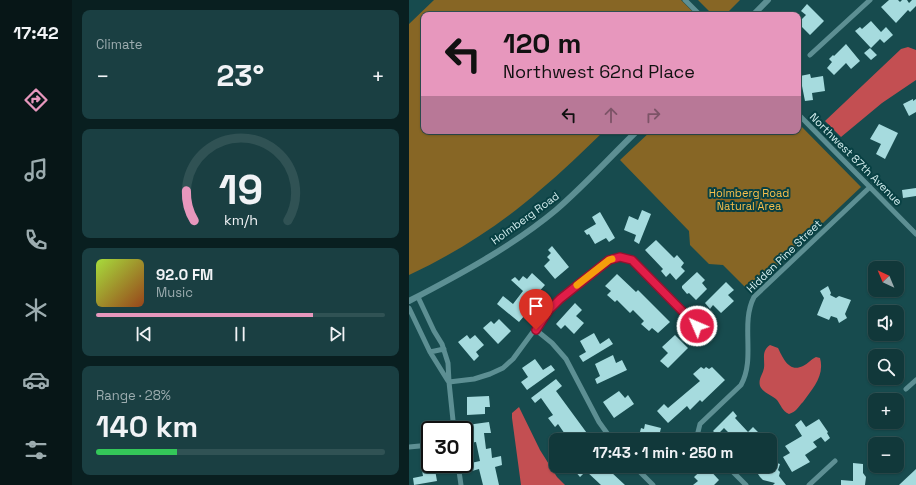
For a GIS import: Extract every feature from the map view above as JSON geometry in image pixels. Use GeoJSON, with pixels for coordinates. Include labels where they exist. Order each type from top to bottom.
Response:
{"type":"FeatureCollection","features":[{"type":"Feature","properties":{"kind":"street"},"geometry":{"type":"LineString","coordinates":[[685,0],[697,12]]}},
{"type":"Feature","properties":{"kind":"street"},"geometry":{"type":"LineString","coordinates":[[756,12],[767,0]]}},
{"type":"Feature","properties":{"kind":"street"},"geometry":{"type":"LineString","coordinates":[[810,55],[870,0]]}},
{"type":"Feature","properties":{"kind":"street","name":"Northwest 87th Avenue"},"geometry":{"type":"LineString","coordinates":[[801,117],[916,234]]}},
{"type":"Feature","properties":{"kind":"street","name":"Holmberg Road"},"geometry":{"type":"LineString","coordinates":[[409,301],[459,275],[499,250],[555,210],[579,189],[634,134]]}},
{"type":"Feature","properties":{"kind":"street","name":"Hidden Pine Street"},"geometry":{"type":"LineString","coordinates":[[698,433],[700,424],[741,385],[746,377],[748,313],[750,304],[754,297],[870,187]]}},
{"type":"Feature","properties":{"kind":"street"},"geometry":{"type":"LineString","coordinates":[[449,382],[475,379],[503,368],[536,330],[549,310],[560,299],[609,260],[620,257],[632,260],[697,326]]}},
{"type":"Feature","properties":{"kind":"street"},"geometry":{"type":"LineString","coordinates":[[418,297],[443,349],[448,364],[453,421]]}},
{"type":"Feature","properties":{"kind":"street"},"geometry":{"type":"LineString","coordinates":[[409,308],[430,352],[449,382]]}},
{"type":"Feature","properties":{"kind":"street"},"geometry":{"type":"LineString","coordinates":[[536,330],[552,342],[566,359],[599,422],[607,433]]}},
{"type":"Feature","properties":{"kind":"street"},"geometry":{"type":"LineString","coordinates":[[430,352],[443,349]]}},
{"type":"Feature","properties":{"kind":"street"},"geometry":{"type":"LineString","coordinates":[[906,389],[916,380]]}},
{"type":"Feature","properties":{"kind":"street"},"geometry":{"type":"LineString","coordinates":[[409,447],[421,446]]}},
{"type":"Feature","properties":{"kind":"street"},"geometry":{"type":"LineString","coordinates":[[809,485],[835,461]]}},
{"type":"Feature","properties":{"kind":"street"},"geometry":{"type":"LineString","coordinates":[[459,473],[461,485]]}},
{"type":"Feature","properties":{"kind":"street"},"geometry":{"type":"LineString","coordinates":[[641,473],[653,485]]}},
{"type":"Feature","properties":{"kind":"street"},"geometry":{"type":"LineString","coordinates":[[734,473],[746,485]]}},
{"type":"Feature","properties":{"kind":"green space"},"geometry":{"type":"Polygon","coordinates":[[[434,0],[681,0],[693,12],[422,12],[434,0]]]}},
{"type":"Feature","properties":{"kind":"green space"},"geometry":{"type":"Polygon","coordinates":[[[698,0],[740,0],[728,12],[710,12],[698,0]]]}},
{"type":"Feature","properties":{"kind":"green space"},"geometry":{"type":"Polygon","coordinates":[[[421,12],[421,134],[601,134],[556,176],[493,227],[461,248],[409,275],[409,24],[421,12]]]}},
{"type":"Feature","properties":{"kind":"green space","name":"Holmberg Road Natural Area"},"geometry":{"type":"Polygon","coordinates":[[[801,126],[861,187],[750,292],[723,265],[709,264],[690,245],[689,231],[620,160],[648,134],[801,134],[801,126]]]}},
{"type":"Feature","properties":{"kind":"shaded area"},"geometry":{"type":"Polygon","coordinates":[[[908,47],[916,50],[916,80],[882,103],[841,137],[825,121],[901,49],[908,47]]]}},
{"type":"Feature","properties":{"kind":"shaded area"},"geometry":{"type":"Polygon","coordinates":[[[770,345],[778,348],[787,363],[794,368],[803,366],[816,357],[820,358],[821,371],[817,382],[803,402],[795,411],[789,414],[783,410],[777,400],[760,386],[760,379],[764,368],[764,353],[770,345]]]}},
{"type":"Feature","properties":{"kind":"shaded area"},"geometry":{"type":"Polygon","coordinates":[[[519,407],[540,450],[549,464],[549,473],[554,473],[565,485],[521,485],[512,413],[519,407]]]}},
{"type":"Feature","properties":{"kind":"building"},"geometry":{"type":"Polygon","coordinates":[[[889,0],[898,0],[900,2],[902,0],[907,0],[909,3],[912,0],[916,0],[916,6],[910,12],[908,10],[896,23],[881,7],[889,0]]]}},
{"type":"Feature","properties":{"kind":"building"},"geometry":{"type":"Polygon","coordinates":[[[807,4],[824,21],[810,35],[801,26],[801,20],[806,15],[801,11],[807,4]]]}},
{"type":"Feature","properties":{"kind":"building"},"geometry":{"type":"Polygon","coordinates":[[[871,21],[881,32],[886,27],[893,35],[884,43],[880,39],[871,48],[855,31],[860,27],[862,29],[871,21]]]}},
{"type":"Feature","properties":{"kind":"building"},"geometry":{"type":"Polygon","coordinates":[[[846,44],[860,61],[851,69],[846,63],[834,75],[827,68],[832,62],[829,59],[846,44]]]}},
{"type":"Feature","properties":{"kind":"building"},"geometry":{"type":"Polygon","coordinates":[[[870,48],[877,55],[871,60],[864,53],[870,48]]]}},
{"type":"Feature","properties":{"kind":"building"},"geometry":{"type":"Polygon","coordinates":[[[810,74],[811,78],[823,76],[825,91],[812,93],[813,100],[805,101],[801,76],[810,74]]]}},
{"type":"Feature","properties":{"kind":"building"},"geometry":{"type":"Polygon","coordinates":[[[913,99],[913,101],[916,99],[916,112],[909,116],[903,104],[913,99]]]}},
{"type":"Feature","properties":{"kind":"building"},"geometry":{"type":"Polygon","coordinates":[[[879,124],[898,133],[885,159],[876,154],[881,144],[870,139],[879,124]]]}},
{"type":"Feature","properties":{"kind":"building"},"geometry":{"type":"Polygon","coordinates":[[[916,188],[916,196],[903,198],[902,190],[916,188]]]}},
{"type":"Feature","properties":{"kind":"building"},"geometry":{"type":"Polygon","coordinates":[[[642,210],[651,214],[639,244],[634,241],[636,235],[624,230],[629,216],[638,220],[642,210]]]}},
{"type":"Feature","properties":{"kind":"building"},"geometry":{"type":"Polygon","coordinates":[[[600,212],[615,238],[609,242],[606,238],[595,244],[589,234],[587,235],[584,231],[596,224],[592,217],[600,212]]]}},
{"type":"Feature","properties":{"kind":"building"},"geometry":{"type":"Polygon","coordinates":[[[656,240],[674,258],[677,255],[684,263],[681,267],[685,271],[676,280],[670,273],[666,277],[661,271],[663,269],[645,250],[656,240]]]}},
{"type":"Feature","properties":{"kind":"building"},"geometry":{"type":"Polygon","coordinates":[[[552,246],[569,267],[555,279],[544,266],[550,260],[547,257],[551,253],[548,250],[552,246]]]}},
{"type":"Feature","properties":{"kind":"building"},"geometry":{"type":"Polygon","coordinates":[[[697,272],[705,280],[702,283],[707,289],[696,300],[689,293],[687,294],[682,286],[697,272]]]}},
{"type":"Feature","properties":{"kind":"building"},"geometry":{"type":"Polygon","coordinates":[[[532,273],[545,285],[527,305],[531,308],[519,322],[497,304],[503,296],[513,304],[523,291],[511,280],[515,277],[519,281],[523,276],[527,279],[532,273]]]}},
{"type":"Feature","properties":{"kind":"building"},"geometry":{"type":"Polygon","coordinates":[[[617,274],[636,292],[638,290],[670,322],[658,333],[652,328],[649,331],[641,324],[644,321],[633,310],[630,313],[617,300],[615,302],[607,295],[611,291],[605,286],[617,274]]]}},
{"type":"Feature","properties":{"kind":"building"},"geometry":{"type":"Polygon","coordinates":[[[726,282],[734,290],[728,295],[734,301],[721,313],[713,305],[710,309],[705,303],[726,282]]]}},
{"type":"Feature","properties":{"kind":"building"},"geometry":{"type":"Polygon","coordinates":[[[828,286],[831,293],[830,295],[836,298],[839,296],[851,300],[845,314],[847,318],[839,323],[837,318],[831,316],[829,320],[817,315],[824,298],[820,291],[828,286]]]}},
{"type":"Feature","properties":{"kind":"building"},"geometry":{"type":"Polygon","coordinates":[[[575,303],[582,310],[576,316],[584,323],[574,334],[565,325],[561,329],[556,324],[575,303]]]}},
{"type":"Feature","properties":{"kind":"building"},"geometry":{"type":"Polygon","coordinates":[[[499,319],[511,331],[498,344],[483,328],[491,321],[494,324],[499,319]]]}},
{"type":"Feature","properties":{"kind":"building"},"geometry":{"type":"Polygon","coordinates":[[[594,333],[600,344],[609,338],[613,344],[583,362],[579,356],[586,352],[580,341],[594,333]]]}},
{"type":"Feature","properties":{"kind":"building"},"geometry":{"type":"Polygon","coordinates":[[[467,335],[470,339],[475,335],[484,345],[476,352],[479,356],[474,361],[458,342],[467,335]]]}},
{"type":"Feature","properties":{"kind":"building"},"geometry":{"type":"Polygon","coordinates":[[[675,335],[688,348],[668,368],[660,361],[668,353],[662,347],[675,335]]]}},
{"type":"Feature","properties":{"kind":"building"},"geometry":{"type":"Polygon","coordinates":[[[613,355],[616,363],[622,360],[627,370],[597,384],[595,379],[600,376],[595,364],[613,355]]]}},
{"type":"Feature","properties":{"kind":"building"},"geometry":{"type":"Polygon","coordinates":[[[535,359],[543,370],[551,365],[555,370],[527,390],[521,382],[528,377],[522,368],[535,359]]]}},
{"type":"Feature","properties":{"kind":"building"},"geometry":{"type":"Polygon","coordinates":[[[701,367],[704,369],[706,367],[709,369],[712,367],[725,380],[702,402],[700,400],[690,410],[687,406],[668,423],[657,411],[664,404],[668,408],[700,381],[693,374],[701,367]]]}},
{"type":"Feature","properties":{"kind":"building"},"geometry":{"type":"Polygon","coordinates":[[[556,379],[562,386],[556,391],[587,433],[564,433],[558,424],[555,427],[548,418],[553,415],[541,398],[535,403],[531,398],[556,379]]]}},
{"type":"Feature","properties":{"kind":"building"},"geometry":{"type":"Polygon","coordinates":[[[619,391],[625,398],[628,395],[634,404],[614,418],[603,402],[619,391]]]}},
{"type":"Feature","properties":{"kind":"building"},"geometry":{"type":"Polygon","coordinates":[[[489,396],[490,407],[485,407],[485,414],[467,415],[467,397],[489,396]]]}},
{"type":"Feature","properties":{"kind":"building"},"geometry":{"type":"Polygon","coordinates":[[[733,411],[737,416],[735,418],[748,432],[753,427],[759,433],[729,433],[724,428],[719,433],[715,433],[713,431],[733,411]]]}},
{"type":"Feature","properties":{"kind":"building"},"geometry":{"type":"Polygon","coordinates":[[[819,419],[828,432],[827,433],[830,438],[825,442],[821,437],[813,442],[817,447],[805,455],[810,462],[792,472],[783,457],[790,453],[785,446],[802,436],[795,425],[801,420],[806,427],[819,419]]]}},
{"type":"Feature","properties":{"kind":"building"},"geometry":{"type":"Polygon","coordinates":[[[489,422],[491,433],[484,433],[486,449],[491,448],[492,458],[501,456],[502,465],[495,467],[499,485],[483,485],[479,469],[473,471],[473,463],[480,461],[476,442],[473,442],[473,424],[489,422]]]}},
{"type":"Feature","properties":{"kind":"building"},"geometry":{"type":"Polygon","coordinates":[[[645,424],[661,428],[660,433],[640,433],[641,428],[644,429],[645,424]]]}},
{"type":"Feature","properties":{"kind":"building"},"geometry":{"type":"Polygon","coordinates":[[[777,463],[780,464],[778,470],[780,472],[779,476],[786,485],[773,485],[775,483],[763,480],[757,473],[777,473],[777,463]]]}},
{"type":"Feature","properties":{"kind":"building"},"geometry":{"type":"Polygon","coordinates":[[[853,463],[863,464],[863,473],[866,477],[865,485],[841,485],[841,480],[853,481],[853,463]]]}},
{"type":"Feature","properties":{"kind":"building"},"geometry":{"type":"Polygon","coordinates":[[[916,469],[916,485],[899,485],[916,469]]]}},
{"type":"Feature","properties":{"kind":"building"},"geometry":{"type":"Polygon","coordinates":[[[422,473],[436,473],[437,481],[414,485],[413,478],[423,476],[422,473]]]}},
{"type":"Feature","properties":{"kind":"building"},"geometry":{"type":"Polygon","coordinates":[[[577,473],[584,473],[580,477],[577,473]]]}},
{"type":"Feature","properties":{"kind":"building"},"geometry":{"type":"Polygon","coordinates":[[[588,473],[612,473],[625,485],[601,485],[588,473]]]}},
{"type":"Feature","properties":{"kind":"building"},"geometry":{"type":"Polygon","coordinates":[[[698,473],[712,473],[719,480],[714,485],[693,485],[698,481],[694,477],[698,473]]]}},
{"type":"Feature","properties":{"kind":"slow traffic"},"geometry":{"type":"LineString","coordinates":[[577,285],[612,259]]}},
{"type":"Feature","properties":{"kind":"route"},"geometry":{"type":"LineString","coordinates":[[536,330],[549,310],[560,299],[609,260],[620,257],[632,260],[697,326]]}}]}
